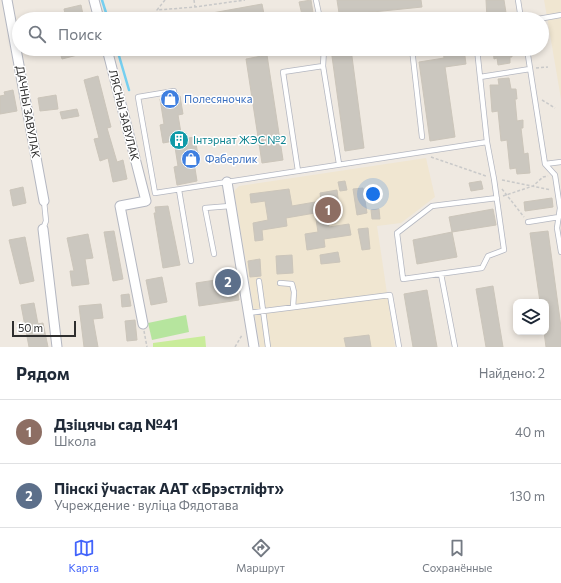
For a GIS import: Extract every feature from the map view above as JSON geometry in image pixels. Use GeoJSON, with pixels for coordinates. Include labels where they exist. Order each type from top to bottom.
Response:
{"type":"FeatureCollection","features":[{"type":"Feature","properties":{"kind":"street","name":"ДАЧНЫ ЗАВУЛАК"},"geometry":{"type":"LineString","coordinates":[[7,0],[12,27]]}},
{"type":"Feature","properties":{"kind":"street"},"geometry":{"type":"LineString","coordinates":[[94,0],[97,12]]}},
{"type":"Feature","properties":{"kind":"street","name":"ДАЧНЫ ЗАВУЛАК"},"geometry":{"type":"LineString","coordinates":[[17,56],[44,201]]}},
{"type":"Feature","properties":{"kind":"street","name":"ЛЯСНЫ ЗАВУЛАК"},"geometry":{"type":"LineString","coordinates":[[109,56],[146,200],[120,206],[143,324]]}},
{"type":"Feature","properties":{"kind":"street"},"geometry":{"type":"LineString","coordinates":[[227,182],[254,347]]}},
{"type":"Feature","properties":{"kind":"street"},"geometry":{"type":"LineString","coordinates":[[43,229],[57,347]]}},
{"type":"Feature","properties":{"kind":"lane"},"geometry":{"type":"LineString","coordinates":[[316,0],[319,12]]}},
{"type":"Feature","properties":{"kind":"lane"},"geometry":{"type":"LineString","coordinates":[[518,0],[521,12]]}},
{"type":"Feature","properties":{"kind":"lane"},"geometry":{"type":"LineString","coordinates":[[549,17],[561,15]]}},
{"type":"Feature","properties":{"kind":"lane"},"geometry":{"type":"LineString","coordinates":[[324,56],[323,66],[339,164]]}},
{"type":"Feature","properties":{"kind":"lane"},"geometry":{"type":"LineString","coordinates":[[413,56],[422,137]]}},
{"type":"Feature","properties":{"kind":"lane"},"geometry":{"type":"LineString","coordinates":[[478,56],[487,142],[497,198],[504,250],[488,256],[482,268],[403,279],[397,233],[432,206],[497,198]]}},
{"type":"Feature","properties":{"kind":"lane"},"geometry":{"type":"LineString","coordinates":[[528,56],[545,164],[556,175],[560,208],[558,228],[561,252]]}},
{"type":"Feature","properties":{"kind":"lane"},"geometry":{"type":"LineString","coordinates":[[298,171],[283,72],[323,66]]}},
{"type":"Feature","properties":{"kind":"lane"},"geometry":{"type":"LineString","coordinates":[[480,77],[530,69]]}},
{"type":"Feature","properties":{"kind":"lane"},"geometry":{"type":"LineString","coordinates":[[174,91],[138,97],[155,193],[487,142]]}},
{"type":"Feature","properties":{"kind":"lane"},"geometry":{"type":"LineString","coordinates":[[545,164],[561,162]]}},
{"type":"Feature","properties":{"kind":"lane"},"geometry":{"type":"LineString","coordinates":[[179,190],[190,261]]}},
{"type":"Feature","properties":{"kind":"lane"},"geometry":{"type":"LineString","coordinates":[[43,229],[46,221],[44,201]]}},
{"type":"Feature","properties":{"kind":"lane"},"geometry":{"type":"LineString","coordinates":[[214,254],[206,208],[230,206]]}},
{"type":"Feature","properties":{"kind":"lane"},"geometry":{"type":"LineString","coordinates":[[528,222],[559,217]]}},
{"type":"Feature","properties":{"kind":"lane"},"geometry":{"type":"LineString","coordinates":[[441,274],[456,347]]}},
{"type":"Feature","properties":{"kind":"lane"},"geometry":{"type":"LineString","coordinates":[[259,280],[268,347]]}},
{"type":"Feature","properties":{"kind":"lane"},"geometry":{"type":"LineString","coordinates":[[280,283],[292,284],[294,292],[293,308]]}},
{"type":"Feature","properties":{"kind":"lane"},"geometry":{"type":"LineString","coordinates":[[248,313],[390,295],[398,347]]}},
{"type":"Feature","properties":{"kind":"path"},"geometry":{"type":"LineString","coordinates":[[165,0],[157,10],[195,7],[245,0]]}},
{"type":"Feature","properties":{"kind":"path"},"geometry":{"type":"LineString","coordinates":[[194,0],[195,7]]}},
{"type":"Feature","properties":{"kind":"path"},"geometry":{"type":"LineString","coordinates":[[530,69],[548,67]]}},
{"type":"Feature","properties":{"kind":"path"},"geometry":{"type":"LineString","coordinates":[[535,100],[539,99],[555,108]]}},
{"type":"Feature","properties":{"kind":"path"},"geometry":{"type":"LineString","coordinates":[[497,198],[533,186],[543,177]]}},
{"type":"Feature","properties":{"kind":"path"},"geometry":{"type":"LineString","coordinates":[[494,179],[528,222]]}},
{"type":"Feature","properties":{"kind":"path"},"geometry":{"type":"LineString","coordinates":[[143,324],[147,347]]}},
{"type":"Feature","properties":{"kind":"shaded area"},"geometry":{"type":"Polygon","coordinates":[[[544,0],[561,0],[561,99],[549,29],[549,12],[546,12],[544,0]]]}},
{"type":"Feature","properties":{"kind":"shaded area"},"geometry":{"type":"Polygon","coordinates":[[[426,158],[435,197],[401,223],[377,226],[395,347],[260,347],[234,191],[239,186],[426,158]]]}},
{"type":"Feature","properties":{"kind":"green space"},"geometry":{"type":"Polygon","coordinates":[[[186,315],[189,332],[152,340],[148,323],[186,315]]]}},
{"type":"Feature","properties":{"kind":"green space"},"geometry":{"type":"Polygon","coordinates":[[[205,336],[206,347],[153,347],[153,343],[205,336]]]}},
{"type":"Feature","properties":{"kind":"building"},"geometry":{"type":"Polygon","coordinates":[[[311,0],[313,12],[301,12],[299,2],[311,0]]]}},
{"type":"Feature","properties":{"kind":"building"},"geometry":{"type":"Polygon","coordinates":[[[337,0],[421,0],[422,7],[373,12],[339,12],[337,0]]]}},
{"type":"Feature","properties":{"kind":"building"},"geometry":{"type":"Polygon","coordinates":[[[486,0],[504,0],[506,12],[487,12],[486,0]]]}},
{"type":"Feature","properties":{"kind":"building"},"geometry":{"type":"Polygon","coordinates":[[[262,4],[264,12],[218,12],[262,4]]]}},
{"type":"Feature","properties":{"kind":"building"},"geometry":{"type":"Polygon","coordinates":[[[81,5],[82,12],[65,12],[64,9],[81,5]]]}},
{"type":"Feature","properties":{"kind":"building"},"geometry":{"type":"Polygon","coordinates":[[[61,56],[74,56],[62,59],[61,56]]]}},
{"type":"Feature","properties":{"kind":"building"},"geometry":{"type":"Polygon","coordinates":[[[267,56],[283,160],[262,163],[246,59],[267,56]]]}},
{"type":"Feature","properties":{"kind":"building"},"geometry":{"type":"Polygon","coordinates":[[[332,56],[352,56],[364,148],[345,151],[332,56]]]}},
{"type":"Feature","properties":{"kind":"building"},"geometry":{"type":"Polygon","coordinates":[[[444,56],[465,56],[466,64],[445,67],[455,137],[430,141],[419,62],[444,58],[444,56]]]}},
{"type":"Feature","properties":{"kind":"building"},"geometry":{"type":"Polygon","coordinates":[[[494,56],[512,56],[510,57],[510,63],[498,65],[497,58],[494,59],[494,56]]]}},
{"type":"Feature","properties":{"kind":"building"},"geometry":{"type":"Polygon","coordinates":[[[98,76],[111,127],[107,128],[117,162],[123,160],[127,179],[113,182],[108,158],[100,161],[94,139],[99,138],[84,80],[98,76]]]}},
{"type":"Feature","properties":{"kind":"building"},"geometry":{"type":"Polygon","coordinates":[[[509,78],[511,89],[516,89],[517,99],[515,99],[517,121],[523,120],[523,128],[521,128],[524,154],[528,153],[530,173],[517,174],[516,168],[510,169],[507,140],[501,141],[498,111],[492,112],[490,85],[499,85],[498,79],[509,78]]]}},
{"type":"Feature","properties":{"kind":"building"},"geometry":{"type":"Polygon","coordinates":[[[13,90],[17,111],[0,114],[0,96],[5,95],[4,92],[13,90]]]}},
{"type":"Feature","properties":{"kind":"building"},"geometry":{"type":"Polygon","coordinates":[[[56,95],[58,109],[40,111],[38,98],[56,95]]]}},
{"type":"Feature","properties":{"kind":"building","name":"Інтэрнат ЖЭС №2"},"geometry":{"type":"Polygon","coordinates":[[[180,96],[183,114],[178,115],[182,139],[195,137],[198,156],[193,156],[197,181],[177,185],[174,167],[178,166],[174,141],[163,143],[160,125],[164,124],[160,99],[180,96]]]}},
{"type":"Feature","properties":{"kind":"building"},"geometry":{"type":"Polygon","coordinates":[[[77,109],[79,116],[62,119],[60,112],[77,109]]]}},
{"type":"Feature","properties":{"kind":"building"},"geometry":{"type":"Polygon","coordinates":[[[345,181],[347,190],[340,191],[338,182],[345,181]]]}},
{"type":"Feature","properties":{"kind":"building"},"geometry":{"type":"Polygon","coordinates":[[[481,181],[483,189],[471,191],[469,183],[481,181]]]}},
{"type":"Feature","properties":{"kind":"building"},"geometry":{"type":"Polygon","coordinates":[[[23,187],[26,203],[13,206],[10,190],[23,187]]]}},
{"type":"Feature","properties":{"kind":"building"},"geometry":{"type":"Polygon","coordinates":[[[363,188],[367,213],[357,215],[353,189],[363,188]]]}},
{"type":"Feature","properties":{"kind":"building"},"geometry":{"type":"Polygon","coordinates":[[[289,189],[292,206],[321,201],[320,193],[337,190],[339,206],[326,208],[329,227],[349,224],[351,235],[324,239],[325,247],[307,250],[305,234],[318,232],[315,213],[286,218],[287,226],[262,230],[263,240],[255,241],[253,223],[268,220],[265,201],[251,203],[250,194],[289,189]]]}},
{"type":"Feature","properties":{"kind":"building"},"geometry":{"type":"Polygon","coordinates":[[[552,198],[553,207],[525,211],[524,202],[552,198]]]}},
{"type":"Feature","properties":{"kind":"building"},"geometry":{"type":"Polygon","coordinates":[[[168,206],[180,265],[163,268],[154,213],[156,213],[155,207],[168,206]]]}},
{"type":"Feature","properties":{"kind":"building"},"geometry":{"type":"Polygon","coordinates":[[[379,209],[380,219],[372,219],[371,210],[379,209]]]}},
{"type":"Feature","properties":{"kind":"building"},"geometry":{"type":"Polygon","coordinates":[[[493,209],[496,225],[452,232],[449,217],[493,209]]]}},
{"type":"Feature","properties":{"kind":"building"},"geometry":{"type":"Polygon","coordinates":[[[368,228],[370,249],[362,250],[358,229],[368,228]]]}},
{"type":"Feature","properties":{"kind":"building"},"geometry":{"type":"Polygon","coordinates":[[[114,231],[123,279],[113,281],[104,232],[114,231]]]}},
{"type":"Feature","properties":{"kind":"building"},"geometry":{"type":"Polygon","coordinates":[[[548,231],[561,327],[561,347],[546,347],[544,335],[549,335],[549,299],[540,299],[530,233],[548,231]]]}},
{"type":"Feature","properties":{"kind":"building"},"geometry":{"type":"Polygon","coordinates":[[[452,232],[457,257],[417,264],[413,240],[452,232]]]}},
{"type":"Feature","properties":{"kind":"building"},"geometry":{"type":"Polygon","coordinates":[[[88,234],[93,258],[85,259],[89,284],[72,286],[70,271],[74,271],[67,238],[88,234]]]}},
{"type":"Feature","properties":{"kind":"building"},"geometry":{"type":"Polygon","coordinates":[[[25,237],[34,281],[20,284],[9,240],[25,237]]]}},
{"type":"Feature","properties":{"kind":"building"},"geometry":{"type":"Polygon","coordinates":[[[338,252],[340,262],[321,264],[320,255],[338,252]]]}},
{"type":"Feature","properties":{"kind":"building"},"geometry":{"type":"Polygon","coordinates":[[[292,255],[293,273],[277,274],[276,256],[292,255]]]}},
{"type":"Feature","properties":{"kind":"building"},"geometry":{"type":"Polygon","coordinates":[[[260,259],[261,276],[250,277],[248,261],[260,259]]]}},
{"type":"Feature","properties":{"kind":"building"},"geometry":{"type":"Polygon","coordinates":[[[162,277],[167,302],[151,305],[146,280],[162,277]]]}},
{"type":"Feature","properties":{"kind":"building"},"geometry":{"type":"Polygon","coordinates":[[[235,277],[239,300],[199,306],[196,283],[235,277]]]}},
{"type":"Feature","properties":{"kind":"building"},"geometry":{"type":"Polygon","coordinates":[[[493,286],[503,347],[486,347],[476,289],[493,286]]]}},
{"type":"Feature","properties":{"kind":"building"},"geometry":{"type":"Polygon","coordinates":[[[427,290],[437,347],[413,347],[404,294],[427,290]]]}},
{"type":"Feature","properties":{"kind":"building"},"geometry":{"type":"Polygon","coordinates":[[[129,294],[131,306],[122,307],[121,295],[129,294]]]}},
{"type":"Feature","properties":{"kind":"building"},"geometry":{"type":"Polygon","coordinates":[[[34,303],[38,324],[43,323],[48,347],[29,347],[21,305],[34,303]]]}},
{"type":"Feature","properties":{"kind":"building"},"geometry":{"type":"Polygon","coordinates":[[[101,304],[103,318],[93,319],[98,347],[84,347],[79,306],[101,304]]]}},
{"type":"Feature","properties":{"kind":"building"},"geometry":{"type":"Polygon","coordinates":[[[135,320],[137,340],[127,341],[125,321],[135,320]]]}},
{"type":"Feature","properties":{"kind":"building"},"geometry":{"type":"Polygon","coordinates":[[[369,335],[371,347],[346,347],[344,338],[369,335]]]}},
{"type":"Feature","properties":{"kind":"waterway"},"geometry":{"type":"LineString","coordinates":[[102,0],[106,12]]}},
{"type":"Feature","properties":{"kind":"waterway"},"geometry":{"type":"LineString","coordinates":[[119,56],[129,90]]}},
{"type":"Feature","properties":{"kind":"place","name":"Полесяночка"},"geometry":{"type":"Point","coordinates":[170,99]}},
{"type":"Feature","properties":{"kind":"place","name":"Інтэрнат ЖЭС №2"},"geometry":{"type":"Point","coordinates":[179,140]}},
{"type":"Feature","properties":{"kind":"place","name":"Фаберлик"},"geometry":{"type":"Point","coordinates":[191,159]}},
{"type":"Feature","properties":{"kind":"place","name":"Дзіцячы сад №41"},"geometry":{"type":"Point","coordinates":[328,210]}},
{"type":"Feature","properties":{"kind":"place","name":"Пінскі ўчастак ААТ «Брэстліфт»"},"geometry":{"type":"Point","coordinates":[228,282]}}]}
